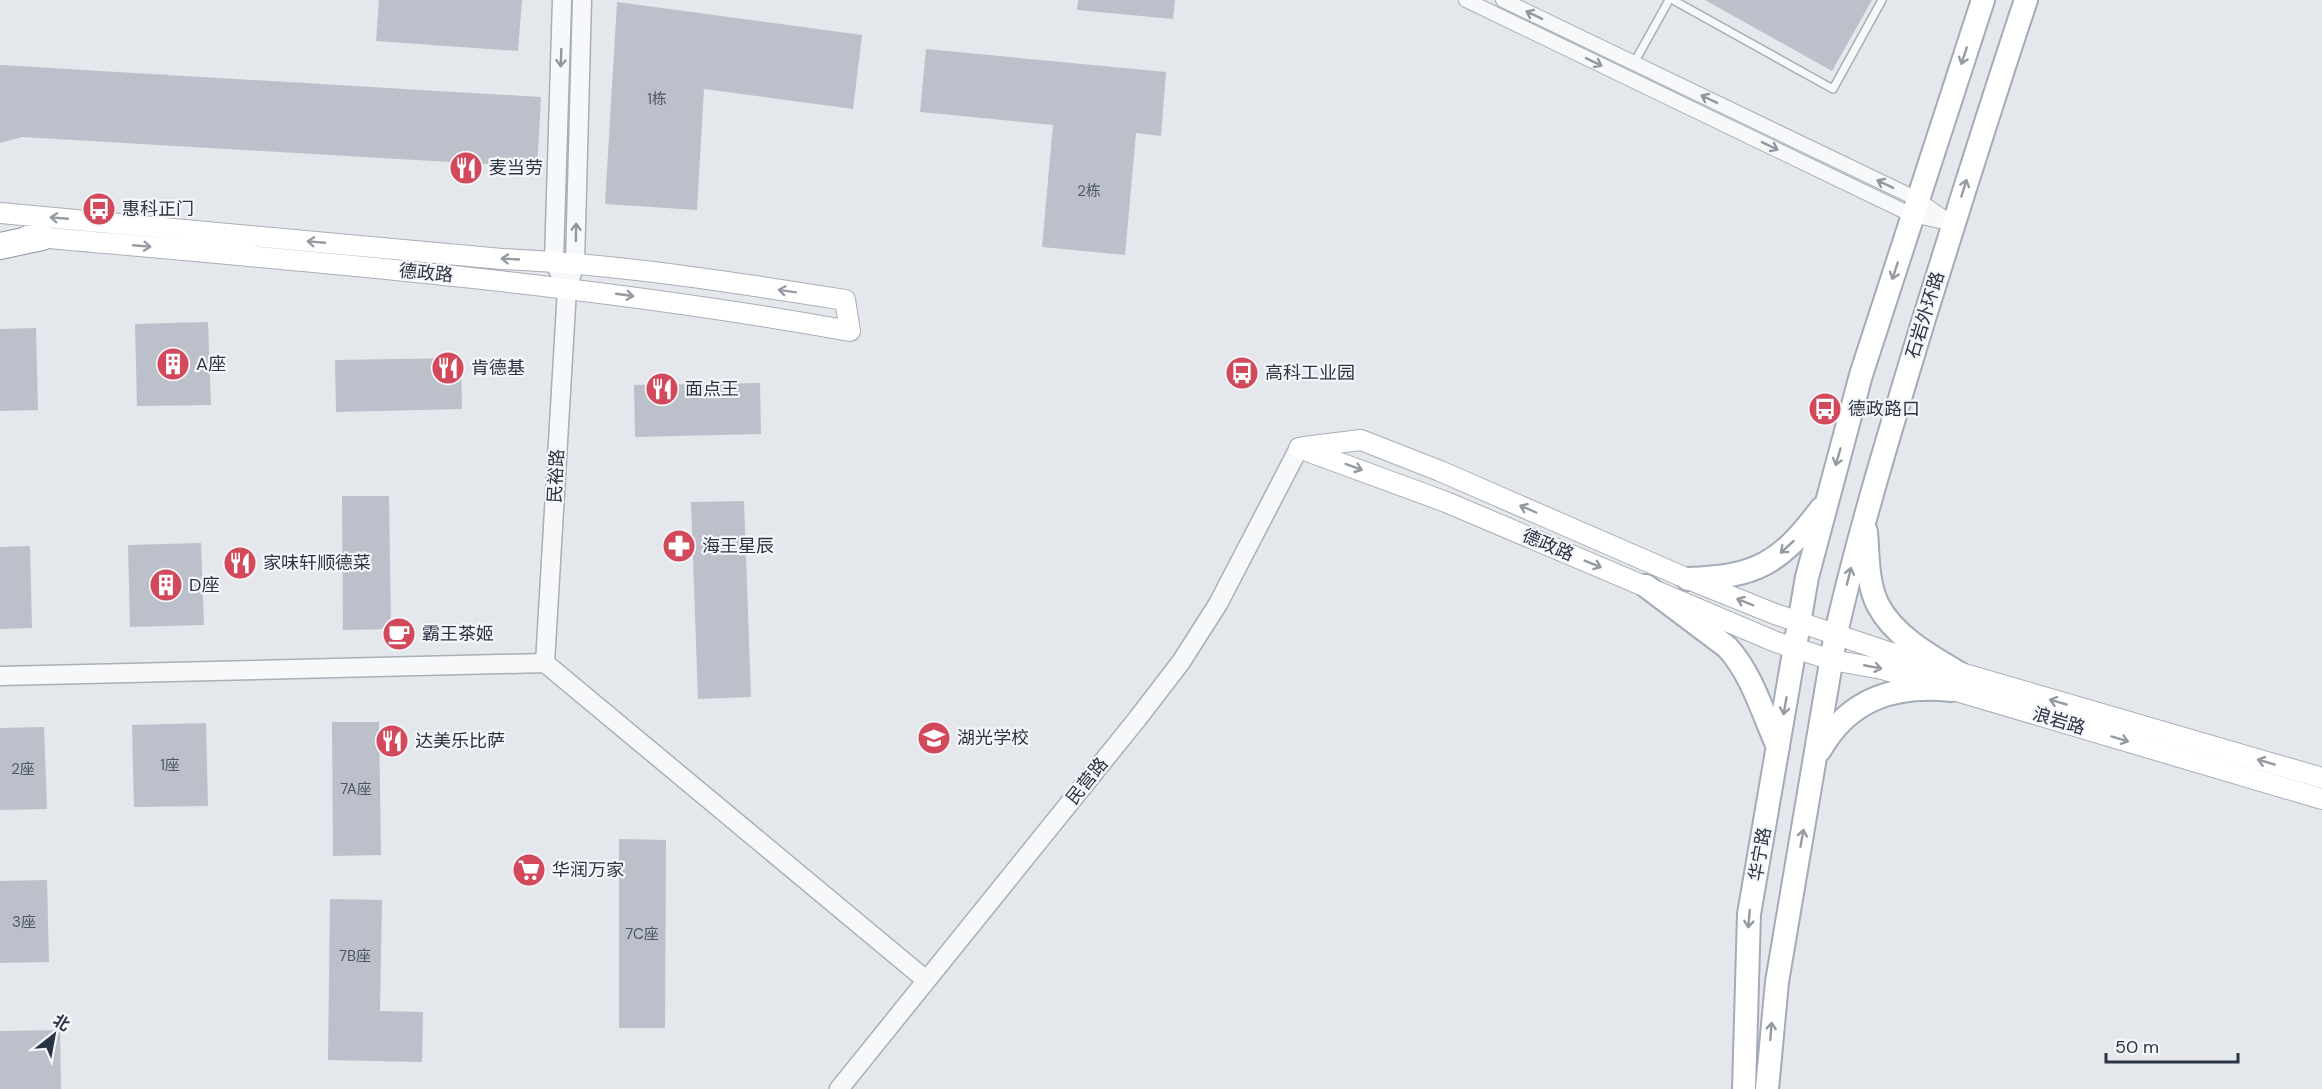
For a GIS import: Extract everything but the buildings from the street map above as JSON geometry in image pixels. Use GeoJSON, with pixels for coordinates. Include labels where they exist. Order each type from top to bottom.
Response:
{"type":"FeatureCollection","features":[{"type":"Feature","properties":{"kind":"highway"},"geometry":{"type":"LineString","coordinates":[[0,246],[42,237]]}},
{"type":"Feature","properties":{"kind":"main road"},"geometry":{"type":"LineString","coordinates":[[1800,621],[1806,577],[1861,375],[1983,0]]}},
{"type":"Feature","properties":{"kind":"main road","name":"石岩外环路"},"geometry":{"type":"LineString","coordinates":[[1836,633],[1864,517],[1953,224],[2026,0]]}},
{"type":"Feature","properties":{"kind":"main road","name":"德政路"},"geometry":{"type":"LineString","coordinates":[[0,213],[502,259],[554,261],[681,275],[845,300],[850,332],[694,305],[472,277],[0,233]]}},
{"type":"Feature","properties":{"kind":"main road","name":"德政路"},"geometry":{"type":"LineString","coordinates":[[1299,448],[1361,441],[1440,471],[1688,579],[1749,604],[1800,621]]}},
{"type":"Feature","properties":{"kind":"main road","name":"德政路"},"geometry":{"type":"LineString","coordinates":[[1299,448],[1446,502],[1743,629],[1796,649]]}},
{"type":"Feature","properties":{"kind":"main road"},"geometry":{"type":"LineString","coordinates":[[1688,579],[1721,578],[1746,573],[1768,562],[1791,544],[1826,503]]}},
{"type":"Feature","properties":{"kind":"main road"},"geometry":{"type":"LineString","coordinates":[[1864,517],[1871,582],[1878,605],[1890,622],[1911,642],[1935,659],[1956,681]]}},
{"type":"Feature","properties":{"kind":"main road"},"geometry":{"type":"LineString","coordinates":[[1646,586],[1727,647],[1734,655],[1751,685],[1778,747]]}},
{"type":"Feature","properties":{"kind":"main road","name":"浪岩路"},"geometry":{"type":"LineString","coordinates":[[1800,621],[1881,650],[1956,681],[2322,799]]}},
{"type":"Feature","properties":{"kind":"main road","name":"华宁路"},"geometry":{"type":"LineString","coordinates":[[1744,1089],[1749,914],[1800,621]]}},
{"type":"Feature","properties":{"kind":"main road"},"geometry":{"type":"LineString","coordinates":[[1767,1089],[1777,982],[1836,633]]}},
{"type":"Feature","properties":{"kind":"main road","name":"浪岩路"},"geometry":{"type":"LineString","coordinates":[[1796,649],[1832,660],[1956,681],[2322,778]]}},
{"type":"Feature","properties":{"kind":"main road"},"geometry":{"type":"LineString","coordinates":[[1816,756],[1828,736],[1845,716],[1863,704],[1905,689],[1956,681]]}},
{"type":"Feature","properties":{"kind":"street"},"geometry":{"type":"LineString","coordinates":[[562,0],[554,261],[567,289]]}},
{"type":"Feature","properties":{"kind":"street"},"geometry":{"type":"LineString","coordinates":[[567,289],[575,263],[582,0]]}},
{"type":"Feature","properties":{"kind":"street"},"geometry":{"type":"LineString","coordinates":[[1466,0],[1953,224]]}},
{"type":"Feature","properties":{"kind":"street"},"geometry":{"type":"LineString","coordinates":[[1503,0],[1634,63],[1915,207]]}},
{"type":"Feature","properties":{"kind":"street","name":"民裕路"},"geometry":{"type":"LineString","coordinates":[[545,663],[567,289]]}},
{"type":"Feature","properties":{"kind":"street","name":"民营路"},"geometry":{"type":"LineString","coordinates":[[839,1089],[1181,662],[1218,604],[1299,448]]}},
{"type":"Feature","properties":{"kind":"street"},"geometry":{"type":"LineString","coordinates":[[0,676],[545,663],[926,980]]}},
{"type":"Feature","properties":{"kind":"lane"},"geometry":{"type":"LineString","coordinates":[[1634,63],[1671,0],[1833,89],[1882,0]]}},
{"type":"Feature","properties":{"kind":"place","name":"麦当劳"},"geometry":{"type":"Point","coordinates":[466,168]}},
{"type":"Feature","properties":{"kind":"place","name":"惠科正门"},"geometry":{"type":"Point","coordinates":[99,209]}},
{"type":"Feature","properties":{"kind":"place","name":"A座"},"geometry":{"type":"Point","coordinates":[173,364]}},
{"type":"Feature","properties":{"kind":"place","name":"肯德基"},"geometry":{"type":"Point","coordinates":[448,368]}},
{"type":"Feature","properties":{"kind":"place","name":"高科工业园"},"geometry":{"type":"Point","coordinates":[1242,373]}},
{"type":"Feature","properties":{"kind":"place","name":"面点王"},"geometry":{"type":"Point","coordinates":[662,389]}},
{"type":"Feature","properties":{"kind":"place","name":"德政路口"},"geometry":{"type":"Point","coordinates":[1825,409]}},
{"type":"Feature","properties":{"kind":"place","name":"海王星辰"},"geometry":{"type":"Point","coordinates":[679,546]}},
{"type":"Feature","properties":{"kind":"place","name":"家味轩顺德菜"},"geometry":{"type":"Point","coordinates":[240,563]}},
{"type":"Feature","properties":{"kind":"place","name":"D座"},"geometry":{"type":"Point","coordinates":[166,585]}},
{"type":"Feature","properties":{"kind":"place","name":"霸王茶姬"},"geometry":{"type":"Point","coordinates":[399,634]}},
{"type":"Feature","properties":{"kind":"place","name":"湖光学校"},"geometry":{"type":"Point","coordinates":[934,738]}},
{"type":"Feature","properties":{"kind":"place","name":"达美乐比萨"},"geometry":{"type":"Point","coordinates":[392,741]}},
{"type":"Feature","properties":{"kind":"place","name":"华润万家"},"geometry":{"type":"Point","coordinates":[529,870]}}]}
